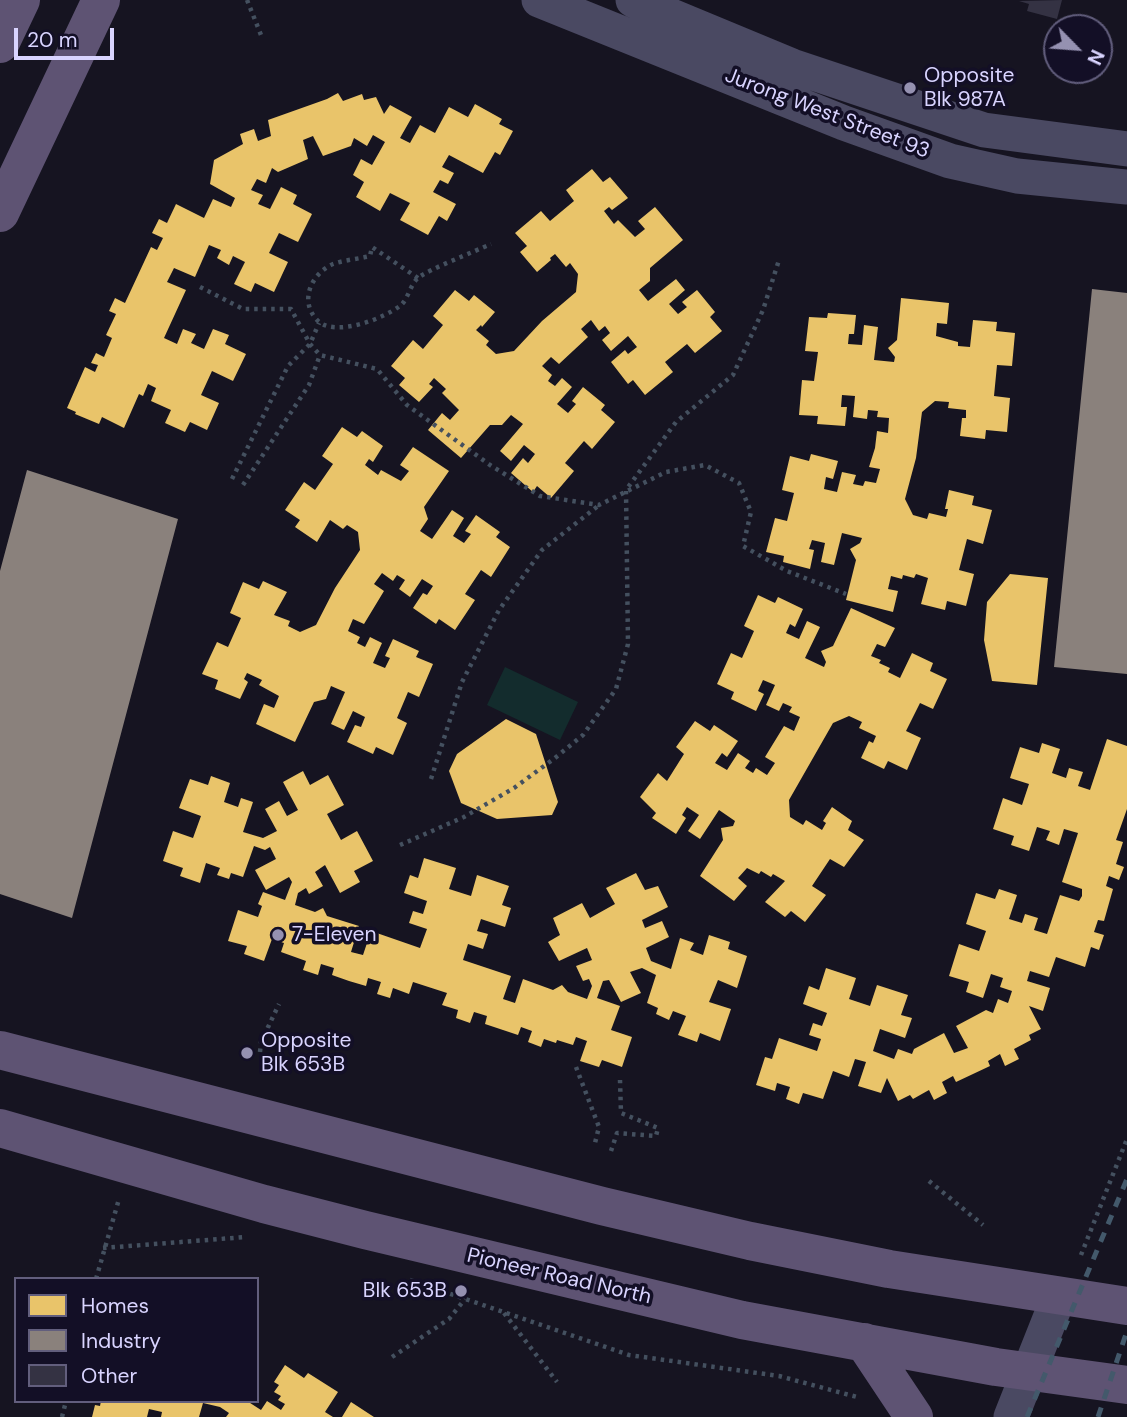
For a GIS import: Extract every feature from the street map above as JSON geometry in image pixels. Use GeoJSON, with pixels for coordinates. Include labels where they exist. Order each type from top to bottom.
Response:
{"type":"FeatureCollection","features":[{"type":"Feature","properties":{"kind":"main road"},"geometry":{"type":"LineString","coordinates":[[0,44],[21,0]]}},
{"type":"Feature","properties":{"kind":"main road"},"geometry":{"type":"LineString","coordinates":[[0,213],[94,15],[122,0]]}},
{"type":"Feature","properties":{"kind":"main road"},"geometry":{"type":"LineString","coordinates":[[0,1050],[653,1219],[865,1265],[1127,1306]]}},
{"type":"Feature","properties":{"kind":"main road","name":"Pioneer Road North"},"geometry":{"type":"LineString","coordinates":[[0,1128],[264,1204],[742,1320],[1030,1373],[1127,1385]]}},
{"type":"Feature","properties":{"kind":"main road"},"geometry":{"type":"LineString","coordinates":[[864,1342],[914,1417]]}},
{"type":"Feature","properties":{"kind":"street","name":"Jurong West Street 93"},"geometry":{"type":"LineString","coordinates":[[538,0],[844,123],[950,161],[1017,176],[1127,187]]}},
{"type":"Feature","properties":{"kind":"street","name":"Jurong West Street 93"},"geometry":{"type":"LineString","coordinates":[[633,0],[792,66],[984,130],[1127,149]]}},
{"type":"Feature","properties":{"kind":"street"},"geometry":{"type":"LineString","coordinates":[[1011,1417],[1059,1296]]}},
{"type":"Feature","properties":{"kind":"path"},"geometry":{"type":"LineString","coordinates":[[247,0],[261,35]]}},
{"type":"Feature","properties":{"kind":"path"},"geometry":{"type":"LineString","coordinates":[[418,278],[372,247],[370,256],[334,264],[321,271],[308,291],[308,309],[319,323],[333,329],[372,321],[402,305],[418,278],[491,244]]}},
{"type":"Feature","properties":{"kind":"path"},"geometry":{"type":"LineString","coordinates":[[400,845],[464,817],[524,781],[583,735],[616,689],[628,644],[626,490],[676,422],[733,375],[763,310],[779,260]]}},
{"type":"Feature","properties":{"kind":"path"},"geometry":{"type":"LineString","coordinates":[[200,287],[243,309],[291,309],[310,344],[320,355],[377,369],[407,405],[490,465],[540,496],[599,505]]}},
{"type":"Feature","properties":{"kind":"path"},"geometry":{"type":"LineString","coordinates":[[232,479],[288,366],[310,344],[319,323]]}},
{"type":"Feature","properties":{"kind":"path"},"geometry":{"type":"LineString","coordinates":[[243,485],[309,385],[320,355]]}},
{"type":"Feature","properties":{"kind":"path"},"geometry":{"type":"LineString","coordinates":[[431,779],[462,681],[499,610],[542,550],[599,505],[666,472],[705,465],[739,483],[751,512],[743,546],[787,571],[846,594]]}},
{"type":"Feature","properties":{"kind":"path"},"geometry":{"type":"LineString","coordinates":[[260,1052],[261,1042],[279,1004]]}},
{"type":"Feature","properties":{"kind":"path"},"geometry":{"type":"LineString","coordinates":[[576,1067],[599,1127],[594,1147]]}},
{"type":"Feature","properties":{"kind":"path"},"geometry":{"type":"LineString","coordinates":[[611,1152],[617,1133],[656,1136],[658,1128],[621,1112],[620,1080]]}},
{"type":"Feature","properties":{"kind":"path"},"geometry":{"type":"LineString","coordinates":[[1081,1255],[1127,1139]]}},
{"type":"Feature","properties":{"kind":"path"},"geometry":{"type":"LineString","coordinates":[[929,1181],[983,1224]]}},
{"type":"Feature","properties":{"kind":"path"},"geometry":{"type":"LineString","coordinates":[[96,1277],[115,1209]]}},
{"type":"Feature","properties":{"kind":"path"},"geometry":{"type":"LineString","coordinates":[[103,1248],[248,1237]]}},
{"type":"Feature","properties":{"kind":"path"},"geometry":{"type":"LineString","coordinates":[[392,1357],[449,1319],[460,1309],[465,1299]]}},
{"type":"Feature","properties":{"kind":"path"},"geometry":{"type":"LineString","coordinates":[[503,1312],[557,1382]]}},
{"type":"Feature","properties":{"kind":"green space"},"geometry":{"type":"Polygon","coordinates":[[[505,667],[578,702],[560,740],[487,705],[505,667]]]}},
{"type":"Feature","properties":{"kind":"building: Homes"},"geometry":{"type":"Polygon","coordinates":[[[338,93],[343,101],[362,94],[364,100],[376,97],[384,114],[390,105],[412,117],[400,138],[410,143],[420,125],[435,133],[449,107],[468,117],[475,104],[502,119],[499,124],[513,131],[500,155],[495,152],[483,173],[449,155],[442,167],[454,173],[448,184],[440,180],[433,192],[456,204],[447,221],[439,216],[428,235],[400,220],[410,203],[390,193],[380,211],[356,197],[364,182],[353,175],[361,159],[372,165],[385,142],[373,135],[367,146],[354,138],[351,146],[323,156],[313,136],[303,140],[308,159],[278,172],[272,168],[266,183],[257,179],[251,190],[263,195],[258,204],[270,209],[281,187],[297,195],[293,204],[312,214],[298,242],[279,233],[269,253],[288,262],[274,292],[255,283],[251,292],[234,284],[245,262],[233,256],[229,265],[217,258],[221,250],[209,245],[195,277],[174,268],[167,282],[186,290],[164,338],[177,344],[183,329],[196,334],[191,343],[204,349],[213,329],[229,335],[225,344],[246,354],[233,381],[212,371],[201,395],[219,403],[207,430],[190,422],[185,432],[165,423],[171,410],[151,401],[156,388],[148,384],[143,396],[139,394],[124,428],[102,417],[99,424],[67,408],[85,367],[95,372],[98,365],[91,363],[96,353],[104,357],[112,338],[106,335],[116,314],[109,311],[115,298],[125,303],[151,247],[157,250],[163,238],[152,233],[159,219],[167,223],[176,204],[204,218],[213,199],[231,207],[235,198],[210,184],[214,160],[243,144],[240,134],[254,129],[258,141],[271,136],[268,120],[338,93]]]}},
{"type":"Feature","properties":{"kind":"building: Homes"},"geometry":{"type":"Polygon","coordinates":[[[592,169],[603,182],[610,177],[628,198],[612,210],[609,207],[604,211],[614,224],[618,220],[635,237],[645,229],[638,221],[655,207],[683,240],[650,268],[650,281],[639,290],[648,301],[676,279],[685,290],[669,304],[678,314],[687,307],[682,302],[697,290],[715,312],[710,317],[722,331],[695,353],[687,344],[665,362],[673,372],[645,395],[633,380],[628,384],[611,362],[625,350],[628,354],[637,347],[628,336],[611,351],[602,340],[610,333],[605,326],[599,331],[591,320],[581,329],[588,337],[559,364],[551,357],[542,366],[552,375],[548,381],[555,386],[562,378],[572,387],[557,404],[568,413],[576,404],[572,401],[583,387],[605,405],[601,410],[615,422],[592,449],[584,441],[565,463],[574,471],[551,498],[537,486],[533,492],[511,473],[523,458],[528,463],[535,454],[524,445],[511,461],[500,451],[523,424],[511,415],[502,425],[490,425],[461,458],[428,430],[442,413],[450,420],[459,410],[442,393],[446,389],[434,378],[429,384],[433,387],[419,402],[399,385],[405,378],[391,366],[413,340],[423,349],[443,325],[433,316],[455,290],[469,301],[474,295],[495,312],[476,330],[489,341],[486,345],[496,354],[514,351],[542,321],[576,292],[578,274],[570,263],[566,267],[555,254],[537,272],[520,252],[527,246],[515,233],[541,211],[550,221],[574,201],[566,190],[592,169]]]}},
{"type":"Feature","properties":{"kind":"building: Homes"},"geometry":{"type":"Polygon","coordinates":[[[901,298],[949,303],[947,324],[937,323],[936,336],[958,342],[958,346],[970,347],[973,320],[997,322],[996,331],[1015,333],[1012,366],[997,365],[994,396],[1010,398],[1007,432],[986,430],[985,439],[960,436],[966,410],[948,408],[949,402],[935,401],[922,412],[916,458],[905,499],[913,515],[927,519],[929,513],[946,517],[949,490],[974,496],[972,505],[992,510],[983,544],[967,539],[959,570],[974,574],[966,606],[947,601],[945,610],[921,604],[928,578],[916,574],[914,578],[903,575],[902,579],[891,576],[888,589],[898,591],[893,612],[846,600],[856,560],[850,549],[860,543],[862,538],[842,533],[834,565],[821,562],[825,543],[812,540],[809,549],[814,550],[810,569],[783,562],[784,556],[766,552],[775,518],[787,521],[794,493],[782,490],[790,456],[809,461],[811,454],[838,461],[833,479],[826,477],[824,489],[837,492],[842,472],[856,475],[853,484],[863,486],[865,481],[876,483],[880,469],[869,467],[877,431],[888,433],[889,418],[877,417],[878,411],[868,410],[867,419],[853,417],[855,396],[842,395],[841,407],[847,407],[845,426],[817,424],[818,416],[799,415],[802,380],[814,381],[818,352],[805,351],[809,317],[827,318],[828,313],[856,315],[854,334],[849,334],[848,344],[862,345],[864,325],[878,327],[874,360],[894,362],[895,357],[888,348],[897,340],[901,298]]]}},
{"type":"Feature","properties":{"kind":"building: Homes"},"geometry":{"type":"Polygon","coordinates":[[[342,427],[357,437],[362,431],[383,446],[373,462],[369,459],[365,465],[378,475],[381,470],[401,481],[409,471],[400,465],[413,447],[449,471],[424,507],[428,519],[420,531],[432,539],[452,510],[464,518],[453,536],[464,543],[471,534],[465,531],[476,515],[500,532],[496,537],[510,547],[491,577],[481,570],[465,594],[475,600],[455,630],[439,619],[436,624],[413,608],[423,593],[427,595],[433,586],[422,579],[410,597],[399,589],[405,580],[397,575],[393,581],[382,573],[374,584],[384,591],[364,624],[353,619],[348,631],[360,637],[357,643],[365,647],[370,637],[382,643],[373,663],[385,668],[390,658],[385,656],[393,639],[419,651],[416,657],[433,664],[419,697],[408,692],[397,718],[407,723],[393,755],[376,747],[373,754],[347,742],[355,725],[361,727],[365,717],[353,711],[344,730],[331,724],[345,692],[331,686],[326,699],[314,702],[295,742],[256,724],[264,704],[274,708],[279,696],[259,685],[262,680],[247,673],[244,679],[248,682],[240,699],[215,689],[218,680],[202,674],[217,642],[228,647],[241,618],[230,613],[243,582],[259,589],[263,581],[287,592],[274,615],[290,621],[288,626],[300,632],[316,625],[335,588],[360,550],[358,532],[347,525],[343,529],[330,520],[317,542],[295,527],[300,520],[285,510],[304,482],[315,490],[333,464],[322,456],[342,427]]]}},
{"type":"Feature","properties":{"kind":"building: Homes"},"geometry":{"type":"Polygon","coordinates":[[[1010,574],[1048,578],[1037,685],[992,681],[984,640],[987,602],[1010,574]]]}},
{"type":"Feature","properties":{"kind":"building: Homes"},"geometry":{"type":"Polygon","coordinates":[[[758,595],[775,603],[778,597],[803,609],[795,627],[790,624],[786,633],[799,639],[807,621],[820,627],[805,658],[824,667],[826,662],[821,651],[833,646],[851,608],[895,628],[885,647],[877,644],[871,656],[890,668],[888,672],[900,678],[912,653],[933,663],[930,671],[947,679],[933,709],[920,703],[906,731],[921,738],[907,770],[888,761],[884,769],[861,758],[869,741],[873,743],[876,736],[859,728],[862,722],[849,716],[833,723],[789,800],[790,817],[803,825],[806,820],[822,830],[826,823],[823,821],[832,807],[852,821],[848,830],[864,840],[844,867],[830,859],[812,886],[826,895],[805,922],[791,911],[785,917],[765,902],[785,881],[773,874],[771,877],[761,871],[759,874],[747,868],[738,878],[747,886],[734,901],[700,876],[723,840],[721,828],[733,826],[735,821],[719,810],[700,839],[688,831],[699,815],[687,807],[682,815],[686,818],[676,834],[652,818],[656,813],[640,797],[658,773],[667,781],[684,754],[676,747],[695,721],[710,731],[714,725],[738,741],[727,757],[722,753],[715,763],[727,770],[738,753],[750,761],[745,768],[753,773],[756,768],[767,775],[775,763],[765,757],[784,726],[794,731],[800,717],[789,712],[792,707],[783,703],[779,711],[766,705],[775,685],[763,680],[758,691],[764,694],[756,711],[731,699],[734,692],[717,684],[731,653],[742,658],[754,631],[744,626],[758,595]]]}},
{"type":"Feature","properties":{"kind":"building: Homes"},"geometry":{"type":"Polygon","coordinates":[[[506,719],[536,734],[558,802],[552,815],[497,819],[461,803],[449,771],[457,754],[506,719]]]}},
{"type":"Feature","properties":{"kind":"building: Homes"},"geometry":{"type":"Polygon","coordinates":[[[1107,739],[1127,746],[1127,809],[1116,840],[1123,842],[1116,864],[1124,867],[1119,880],[1109,876],[1106,886],[1113,889],[1104,921],[1098,920],[1094,932],[1104,935],[1099,950],[1091,947],[1085,967],[1056,957],[1049,977],[1030,971],[1027,981],[1050,988],[1043,1011],[1029,1006],[1041,1029],[1029,1035],[1031,1040],[1014,1049],[1019,1059],[1005,1066],[1000,1054],[988,1061],[990,1066],[956,1082],[953,1076],[942,1082],[947,1093],[934,1100],[929,1090],[913,1099],[910,1095],[898,1101],[887,1078],[881,1093],[858,1086],[866,1062],[855,1059],[849,1077],[833,1071],[823,1099],[803,1093],[799,1104],[786,1099],[790,1087],[777,1083],[775,1091],[756,1085],[765,1057],[772,1059],[779,1038],[817,1051],[821,1039],[809,1035],[813,1023],[822,1026],[827,1013],[803,1004],[809,986],[819,990],[826,968],[856,978],[849,999],[870,1006],[877,985],[908,995],[901,1015],[912,1018],[905,1038],[880,1029],[873,1051],[894,1059],[898,1049],[912,1054],[914,1049],[944,1033],[954,1053],[968,1048],[956,1026],[986,1010],[993,1013],[998,999],[1008,1003],[1012,991],[1000,987],[1003,978],[991,974],[983,998],[966,992],[969,982],[949,976],[959,944],[979,951],[986,931],[966,924],[976,893],[995,899],[999,889],[1017,895],[1009,919],[1022,923],[1025,914],[1038,918],[1034,930],[1047,934],[1060,895],[1079,901],[1082,896],[1082,889],[1062,882],[1078,833],[1064,829],[1059,845],[1046,840],[1050,831],[1037,827],[1029,851],[1011,845],[1014,836],[993,829],[1003,798],[1022,805],[1029,784],[1010,778],[1020,747],[1039,753],[1042,743],[1060,749],[1052,773],[1066,778],[1069,768],[1083,772],[1078,786],[1090,790],[1107,739]]]}},
{"type":"Feature","properties":{"kind":"building: Homes"},"geometry":{"type":"Polygon","coordinates":[[[303,771],[310,785],[328,775],[344,805],[327,814],[341,840],[357,831],[373,861],[354,871],[360,882],[340,893],[325,865],[315,872],[323,886],[309,894],[306,888],[298,893],[295,905],[315,912],[323,908],[327,916],[359,926],[351,952],[363,955],[371,931],[420,948],[427,929],[409,923],[413,911],[423,914],[427,901],[404,893],[410,875],[418,878],[424,858],[456,868],[449,889],[471,896],[477,875],[509,886],[502,905],[511,908],[505,927],[481,919],[477,931],[488,934],[483,949],[468,944],[463,960],[511,976],[503,999],[515,1003],[523,979],[553,990],[562,985],[568,992],[587,999],[592,986],[589,979],[583,981],[576,966],[592,960],[587,948],[559,961],[548,942],[560,935],[553,918],[582,903],[590,918],[615,904],[606,888],[636,873],[645,890],[658,886],[668,907],[642,920],[645,928],[662,921],[669,937],[646,948],[651,961],[671,969],[680,938],[694,943],[690,950],[703,955],[709,935],[730,942],[728,949],[747,956],[737,988],[718,980],[709,1002],[731,1009],[720,1041],[700,1033],[697,1042],[678,1035],[686,1016],[673,1011],[669,1020],[656,1014],[658,1008],[647,1003],[656,975],[642,968],[630,972],[641,993],[621,1002],[609,980],[603,981],[597,998],[620,1006],[611,1030],[632,1037],[622,1067],[602,1060],[599,1067],[580,1061],[587,1041],[576,1037],[573,1045],[544,1039],[541,1047],[528,1042],[532,1031],[521,1027],[518,1035],[485,1024],[487,1016],[474,1012],[470,1023],[456,1018],[458,1010],[442,1005],[447,993],[413,982],[409,994],[393,988],[390,998],[377,994],[381,982],[368,978],[366,986],[349,981],[332,975],[334,968],[321,964],[318,975],[303,970],[306,961],[281,952],[284,943],[272,939],[264,961],[244,954],[247,946],[228,941],[238,910],[258,917],[262,906],[258,904],[263,892],[285,900],[292,882],[289,877],[266,890],[255,870],[276,859],[270,847],[265,850],[254,846],[243,877],[231,873],[229,879],[217,875],[220,868],[206,863],[200,883],[180,876],[183,868],[163,861],[173,831],[193,838],[201,816],[179,808],[190,779],[208,785],[211,776],[230,783],[224,802],[238,807],[241,798],[253,802],[243,832],[263,838],[277,831],[265,809],[279,801],[287,816],[298,810],[283,782],[303,771]]]}},
{"type":"Feature","properties":{"kind":"building: Homes"},"geometry":{"type":"Polygon","coordinates":[[[285,1365],[304,1378],[308,1373],[338,1392],[325,1412],[333,1417],[226,1417],[229,1413],[220,1407],[203,1403],[250,1403],[261,1410],[267,1401],[281,1410],[285,1404],[278,1400],[281,1396],[274,1392],[279,1385],[274,1382],[285,1365]]]}},
{"type":"Feature","properties":{"kind":"building: Homes"},"geometry":{"type":"Polygon","coordinates":[[[351,1402],[374,1417],[342,1417],[351,1402]]]}},
{"type":"Feature","properties":{"kind":"building: Homes"},"geometry":{"type":"Polygon","coordinates":[[[101,1403],[203,1403],[199,1417],[161,1417],[162,1412],[149,1409],[147,1417],[92,1417],[95,1405],[100,1406],[101,1403]]]}},
{"type":"Feature","properties":{"kind":"building: Industry"},"geometry":{"type":"Polygon","coordinates":[[[1092,289],[1127,293],[1127,674],[1054,667],[1092,289]]]}},
{"type":"Feature","properties":{"kind":"building: Industry"},"geometry":{"type":"Polygon","coordinates":[[[27,470],[178,519],[72,918],[0,894],[0,571],[27,470]]]}},
{"type":"Feature","properties":{"kind":"building: Other"},"geometry":{"type":"Polygon","coordinates":[[[1062,0],[1058,14],[1043,15],[1027,11],[1029,4],[1019,1],[1062,0]]]}},
{"type":"Feature","properties":{"kind":"railway"},"geometry":{"type":"LineString","coordinates":[[1027,1417],[1127,1179]]}},
{"type":"Feature","properties":{"kind":"railway"},"geometry":{"type":"LineString","coordinates":[[1098,1417],[1127,1331]]}},
{"type":"Feature","properties":{"kind":"place","name":"Opposite Blk 987A"},"geometry":{"type":"Point","coordinates":[910,88]}},
{"type":"Feature","properties":{"kind":"place","name":"7-Eleven"},"geometry":{"type":"Point","coordinates":[278,935]}},
{"type":"Feature","properties":{"kind":"place","name":"Opposite Blk 653B"},"geometry":{"type":"Point","coordinates":[247,1053]}},
{"type":"Feature","properties":{"kind":"place","name":"Blk 653B"},"geometry":{"type":"Point","coordinates":[461,1291]}}]}
